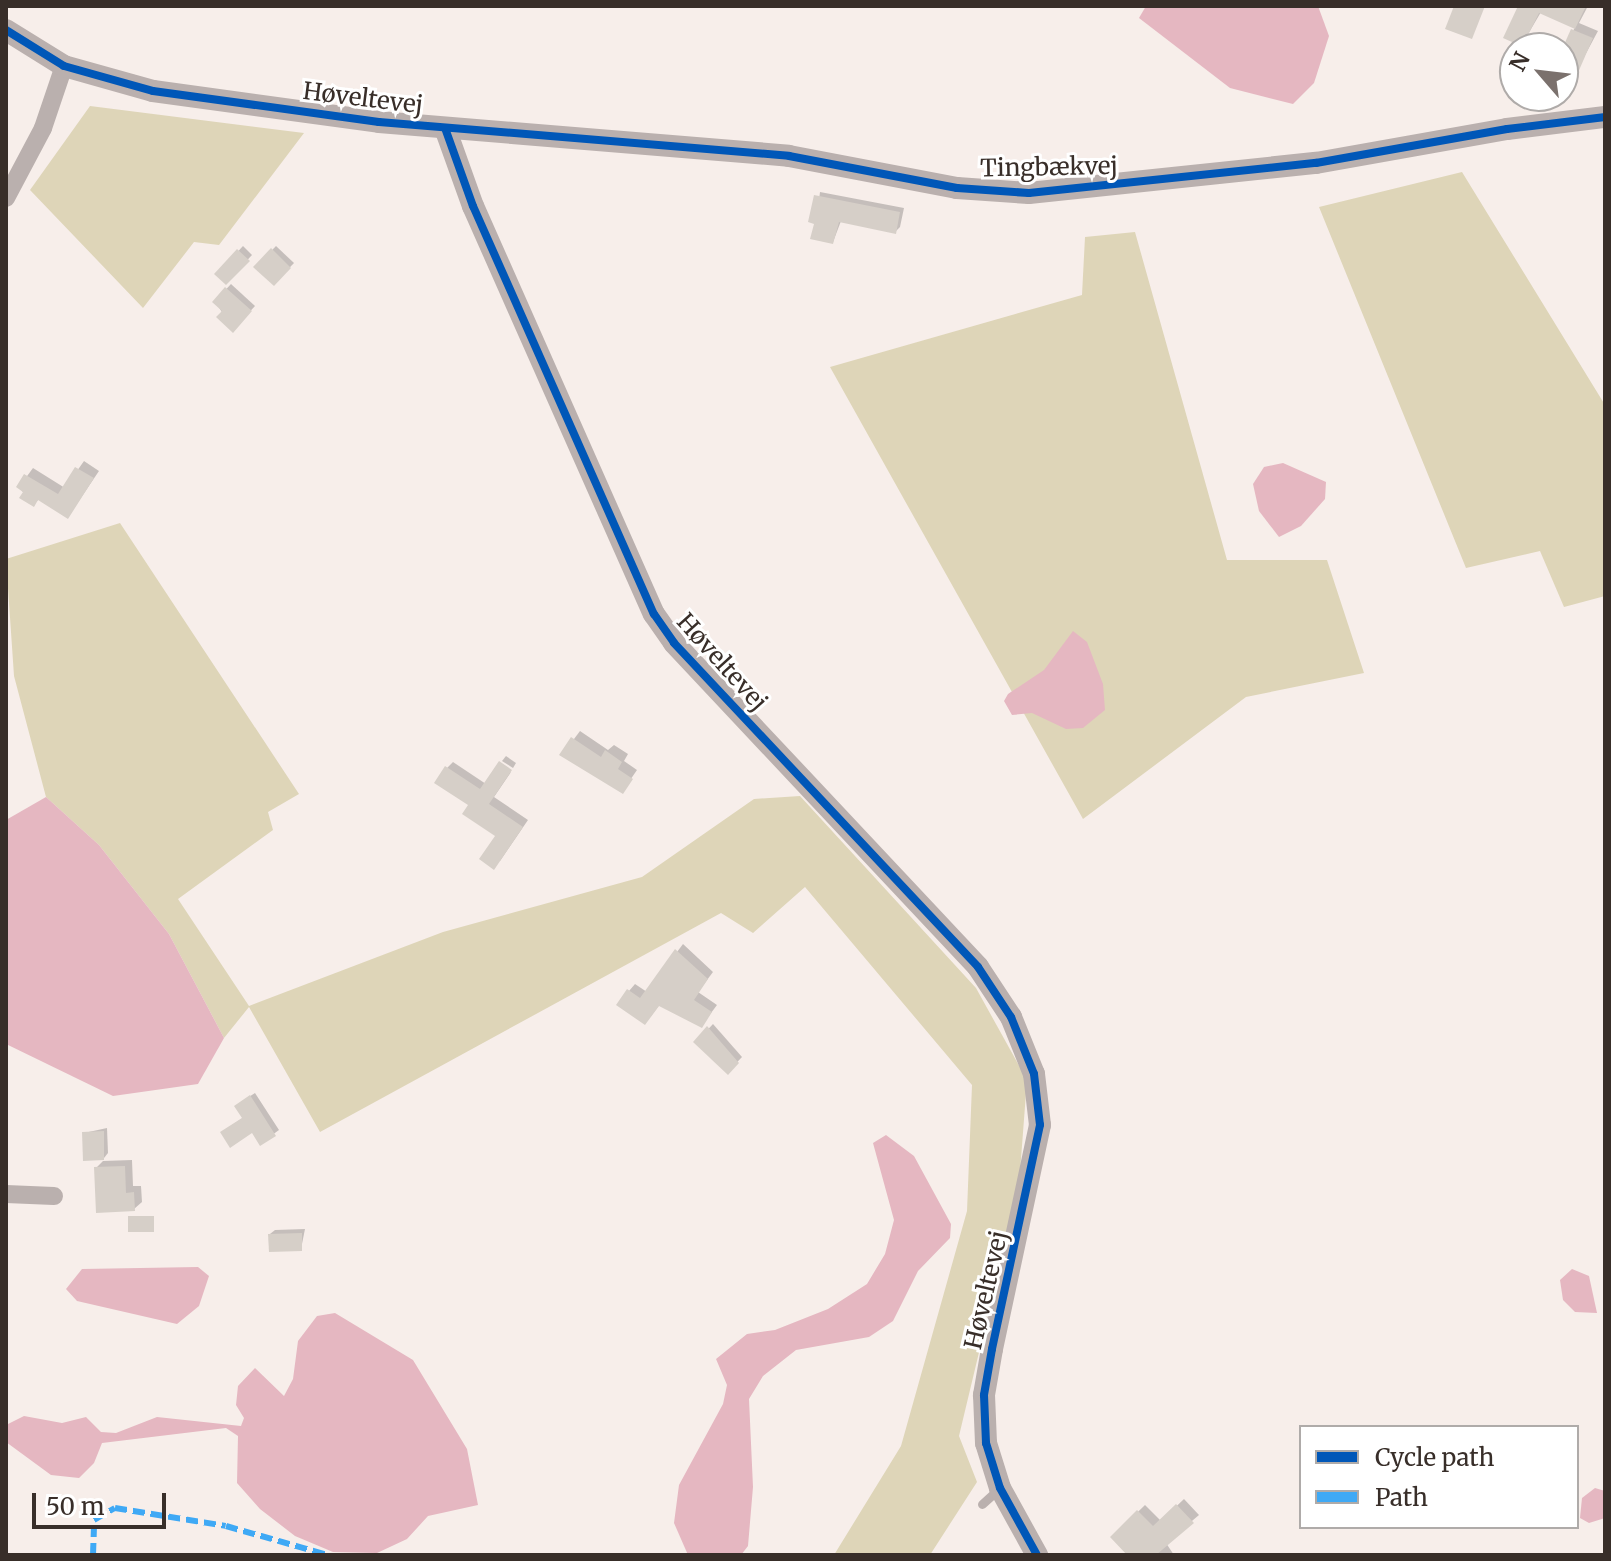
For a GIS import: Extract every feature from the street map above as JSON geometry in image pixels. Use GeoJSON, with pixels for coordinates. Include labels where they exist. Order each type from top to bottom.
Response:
{"type":"FeatureCollection","features":[{"type":"Feature","properties":{"kind":"street","name":"Høveltevej"},"geometry":{"type":"LineString","coordinates":[[6,30],[64,66],[153,91],[445,128],[479,221],[654,614],[674,643],[978,967],[1011,1017],[1034,1074],[1040,1125],[984,1395],[986,1443],[1000,1488],[1037,1555]]}},
{"type":"Feature","properties":{"kind":"street"},"geometry":{"type":"LineString","coordinates":[[6,198],[38,140],[64,66]]}},
{"type":"Feature","properties":{"kind":"street","name":"Tingbækvej"},"geometry":{"type":"LineString","coordinates":[[445,128],[789,156],[957,188],[1029,193],[1316,163],[1507,129],[1605,117]]}},
{"type":"Feature","properties":{"kind":"street"},"geometry":{"type":"LineString","coordinates":[[6,1194],[54,1196]]}},
{"type":"Feature","properties":{"kind":"lane"},"geometry":{"type":"LineString","coordinates":[[982,1504],[1000,1488]]}},
{"type":"Feature","properties":{"kind":"shaded area"},"geometry":{"type":"Polygon","coordinates":[[[1146,6],[1318,6],[1329,36],[1314,83],[1293,104],[1230,88],[1139,18],[1146,6]]]}},
{"type":"Feature","properties":{"kind":"shaded area"},"geometry":{"type":"Polygon","coordinates":[[[90,106],[304,133],[219,245],[194,242],[143,308],[30,190],[90,106]]]}},
{"type":"Feature","properties":{"kind":"shaded area"},"geometry":{"type":"Polygon","coordinates":[[[1462,172],[1605,405],[1605,596],[1564,607],[1540,551],[1466,568],[1319,207],[1462,172]]]}},
{"type":"Feature","properties":{"kind":"shaded area"},"geometry":{"type":"Polygon","coordinates":[[[1135,232],[1227,560],[1327,560],[1364,673],[1246,697],[1083,819],[830,367],[1082,295],[1085,237],[1135,232]]]}},
{"type":"Feature","properties":{"kind":"shaded area"},"geometry":{"type":"Polygon","coordinates":[[[1283,463],[1326,482],[1325,499],[1301,526],[1279,537],[1259,511],[1253,484],[1264,467],[1283,463]]]}},
{"type":"Feature","properties":{"kind":"shaded area"},"geometry":{"type":"Polygon","coordinates":[[[120,523],[299,794],[268,812],[273,830],[178,899],[249,1006],[443,932],[642,877],[754,799],[800,796],[976,988],[1027,1080],[1019,1185],[959,1436],[977,1482],[930,1555],[834,1555],[901,1446],[967,1211],[972,1085],[805,887],[753,933],[721,913],[320,1132],[249,1007],[224,1038],[169,934],[99,845],[46,797],[14,676],[6,559],[120,523]]]}},
{"type":"Feature","properties":{"kind":"shaded area"},"geometry":{"type":"Polygon","coordinates":[[[1073,631],[1087,642],[1103,684],[1105,710],[1083,728],[1066,729],[1032,713],[1012,715],[1004,701],[1008,694],[1044,670],[1073,631]]]}},
{"type":"Feature","properties":{"kind":"shaded area"},"geometry":{"type":"Polygon","coordinates":[[[46,797],[99,845],[169,934],[224,1038],[198,1084],[113,1096],[6,1044],[6,820],[46,797]]]}},
{"type":"Feature","properties":{"kind":"shaded area"},"geometry":{"type":"Polygon","coordinates":[[[886,1135],[914,1156],[951,1224],[950,1238],[918,1271],[893,1321],[869,1337],[796,1350],[763,1376],[749,1399],[753,1487],[748,1546],[741,1555],[688,1555],[674,1523],[679,1485],[723,1404],[727,1385],[716,1359],[747,1334],[775,1330],[828,1309],[867,1284],[885,1254],[894,1220],[873,1143],[886,1135]]]}},
{"type":"Feature","properties":{"kind":"shaded area"},"geometry":{"type":"Polygon","coordinates":[[[198,1267],[209,1276],[199,1306],[177,1324],[77,1301],[66,1289],[82,1269],[198,1267]]]}},
{"type":"Feature","properties":{"kind":"shaded area"},"geometry":{"type":"Polygon","coordinates":[[[1572,1269],[1589,1276],[1597,1313],[1575,1312],[1563,1300],[1560,1280],[1572,1269]]]}},
{"type":"Feature","properties":{"kind":"shaded area"},"geometry":{"type":"Polygon","coordinates":[[[335,1313],[413,1360],[467,1449],[478,1505],[428,1516],[407,1539],[377,1553],[333,1552],[295,1536],[260,1509],[237,1483],[238,1436],[226,1428],[102,1443],[94,1463],[79,1478],[51,1475],[6,1442],[6,1425],[24,1416],[62,1423],[86,1417],[101,1432],[116,1433],[157,1417],[241,1426],[244,1418],[236,1405],[238,1386],[255,1368],[284,1396],[293,1379],[298,1341],[317,1316],[335,1313]]]}},
{"type":"Feature","properties":{"kind":"shaded area"},"geometry":{"type":"Polygon","coordinates":[[[1595,1488],[1605,1491],[1605,1518],[1589,1523],[1580,1518],[1582,1498],[1595,1488]]]}},
{"type":"Feature","properties":{"kind":"building"},"geometry":{"type":"Polygon","coordinates":[[[1454,6],[1485,6],[1472,39],[1445,29],[1454,6]]]}},
{"type":"Feature","properties":{"kind":"building"},"geometry":{"type":"Polygon","coordinates":[[[1518,6],[1586,6],[1575,29],[1539,13],[1530,32],[1506,32],[1518,6]]]}},
{"type":"Feature","properties":{"kind":"building"},"geometry":{"type":"Polygon","coordinates":[[[1579,32],[1593,38],[1579,70],[1579,32]]]}},
{"type":"Feature","properties":{"kind":"building"},"geometry":{"type":"Polygon","coordinates":[[[814,195],[900,212],[896,234],[839,222],[833,244],[810,239],[814,224],[808,222],[814,195]]]}},
{"type":"Feature","properties":{"kind":"building"},"geometry":{"type":"Polygon","coordinates":[[[271,248],[291,268],[274,286],[253,267],[271,248]]]}},
{"type":"Feature","properties":{"kind":"building"},"geometry":{"type":"Polygon","coordinates":[[[237,249],[250,261],[226,285],[214,274],[237,249]]]}},
{"type":"Feature","properties":{"kind":"building"},"geometry":{"type":"Polygon","coordinates":[[[225,287],[252,311],[233,333],[216,317],[222,311],[212,302],[225,287]]]}},
{"type":"Feature","properties":{"kind":"building"},"geometry":{"type":"Polygon","coordinates":[[[75,467],[94,478],[68,519],[38,500],[34,507],[19,498],[23,492],[16,487],[24,474],[58,494],[75,467]]]}},
{"type":"Feature","properties":{"kind":"building"},"geometry":{"type":"Polygon","coordinates":[[[571,737],[601,757],[605,750],[622,762],[618,769],[633,779],[623,794],[559,755],[571,737]]]}},
{"type":"Feature","properties":{"kind":"building"},"geometry":{"type":"Polygon","coordinates":[[[499,761],[512,770],[489,804],[523,827],[494,870],[479,859],[495,836],[462,814],[468,805],[434,783],[445,766],[480,789],[499,761]]]}},
{"type":"Feature","properties":{"kind":"building"},"geometry":{"type":"Polygon","coordinates":[[[675,949],[708,979],[694,1000],[712,1012],[702,1028],[659,1006],[645,1025],[616,1005],[627,989],[640,998],[675,949]]]}},
{"type":"Feature","properties":{"kind":"building"},"geometry":{"type":"Polygon","coordinates":[[[707,1026],[739,1063],[728,1075],[693,1042],[707,1026]]]}},
{"type":"Feature","properties":{"kind":"building"},"geometry":{"type":"Polygon","coordinates":[[[250,1095],[276,1136],[260,1146],[252,1133],[230,1148],[220,1132],[242,1118],[234,1106],[250,1095]]]}},
{"type":"Feature","properties":{"kind":"building"},"geometry":{"type":"Polygon","coordinates":[[[104,1131],[104,1160],[83,1161],[82,1132],[104,1131]]]}},
{"type":"Feature","properties":{"kind":"building"},"geometry":{"type":"Polygon","coordinates":[[[125,1166],[126,1193],[134,1192],[135,1211],[96,1213],[94,1167],[125,1166]]]}},
{"type":"Feature","properties":{"kind":"building"},"geometry":{"type":"Polygon","coordinates":[[[128,1216],[154,1216],[154,1232],[128,1232],[128,1216]]]}},
{"type":"Feature","properties":{"kind":"building"},"geometry":{"type":"Polygon","coordinates":[[[302,1233],[302,1251],[269,1252],[268,1234],[302,1233]]]}},
{"type":"Feature","properties":{"kind":"building"},"geometry":{"type":"Polygon","coordinates":[[[1176,1504],[1194,1523],[1156,1555],[1127,1555],[1110,1537],[1137,1510],[1153,1526],[1176,1504]]]}},
{"type":"Feature","properties":{"kind":"marked path"},"geometry":{"type":"LineString","coordinates":[[93,1555],[94,1520],[115,1508],[226,1526],[328,1555]]}},
{"type":"Feature","properties":{"kind":"cycle path"},"geometry":{"type":"LineString","coordinates":[[6,30],[64,66],[153,91],[379,122],[789,156],[957,188],[1029,193],[1316,163],[1507,129],[1605,117]]}},
{"type":"Feature","properties":{"kind":"cycle path"},"geometry":{"type":"LineString","coordinates":[[445,128],[473,206],[654,614],[674,643],[978,967],[1011,1017],[1034,1074],[1040,1125],[984,1395],[986,1443],[1000,1488],[1037,1555]]}}]}
